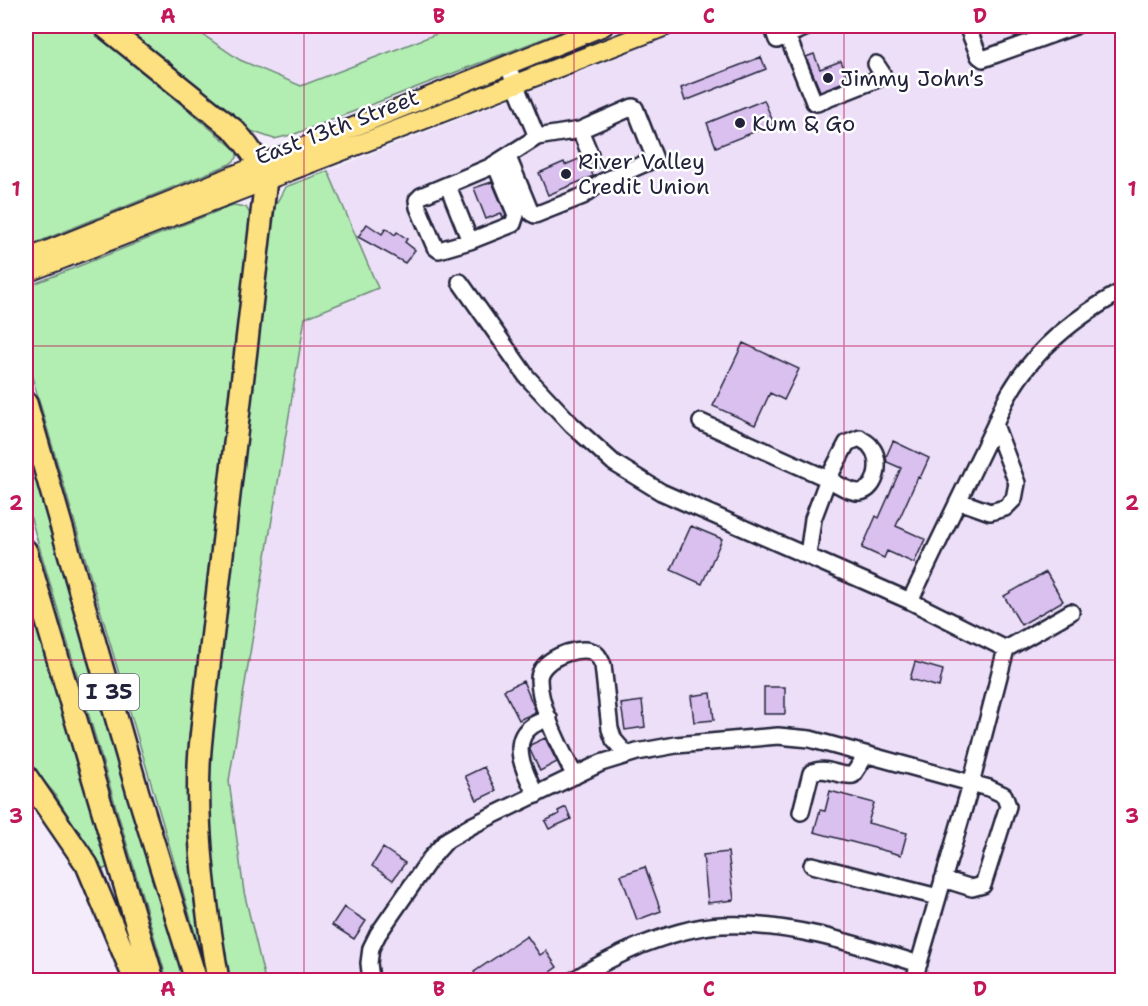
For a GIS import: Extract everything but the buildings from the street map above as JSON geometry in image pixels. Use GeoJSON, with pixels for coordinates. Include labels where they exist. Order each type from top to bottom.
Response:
{"type":"FeatureCollection","features":[{"type":"Feature","properties":{"kind":"highway"},"geometry":{"type":"LineString","coordinates":[[104,26],[234,130],[250,146],[263,172],[199,766],[201,854],[208,926],[218,981]]}},
{"type":"Feature","properties":{"kind":"highway","name":"I 35"},"geometry":{"type":"LineString","coordinates":[[26,403],[138,793],[196,981]]}},
{"type":"Feature","properties":{"kind":"highway","name":"I 35"},"geometry":{"type":"LineString","coordinates":[[26,550],[153,981]]}},
{"type":"Feature","properties":{"kind":"highway"},"geometry":{"type":"LineString","coordinates":[[26,776],[87,865],[135,981]]}},
{"type":"Feature","properties":{"kind":"main road","name":"East 13th Street"},"geometry":{"type":"LineString","coordinates":[[26,273],[263,172],[507,64],[604,26]]}},
{"type":"Feature","properties":{"kind":"main road","name":"East 13th Street"},"geometry":{"type":"LineString","coordinates":[[26,259],[263,172],[515,84],[666,26]]}},
{"type":"Feature","properties":{"kind":"lane"},"geometry":{"type":"LineString","coordinates":[[771,26],[777,39],[809,26]]}},
{"type":"Feature","properties":{"kind":"lane"},"geometry":{"type":"LineString","coordinates":[[967,26],[979,56],[983,58],[1076,26]]}},
{"type":"Feature","properties":{"kind":"lane"},"geometry":{"type":"LineString","coordinates":[[788,35],[813,100],[817,103],[878,79],[882,73],[876,64]]}},
{"type":"Feature","properties":{"kind":"lane"},"geometry":{"type":"LineString","coordinates":[[507,64],[537,137]]}},
{"type":"Feature","properties":{"kind":"lane"},"geometry":{"type":"LineString","coordinates":[[502,160],[516,215],[513,224],[446,250],[439,250],[435,247],[417,200],[421,196],[448,186],[502,160],[537,137],[580,129],[635,108],[655,159],[599,176],[584,196],[532,214],[502,160]]}},
{"type":"Feature","properties":{"kind":"lane"},"geometry":{"type":"LineString","coordinates":[[580,129],[590,154]]}},
{"type":"Feature","properties":{"kind":"lane"},"geometry":{"type":"LineString","coordinates":[[448,186],[470,241]]}},
{"type":"Feature","properties":{"kind":"lane"},"geometry":{"type":"LineString","coordinates":[[460,282],[527,377],[572,425],[614,463],[661,492],[910,601],[1006,649]]}},
{"type":"Feature","properties":{"kind":"lane"},"geometry":{"type":"LineString","coordinates":[[910,601],[1009,393],[1038,355],[1060,333],[1092,309],[1122,291]]}},
{"type":"Feature","properties":{"kind":"lane"},"geometry":{"type":"LineString","coordinates":[[701,422],[828,479],[813,519],[808,555]]}},
{"type":"Feature","properties":{"kind":"lane"},"geometry":{"type":"LineString","coordinates":[[959,501],[990,512],[1005,508],[1014,499],[1017,483],[995,424]]}},
{"type":"Feature","properties":{"kind":"lane"},"geometry":{"type":"LineString","coordinates":[[915,981],[971,784],[1006,649],[1071,612]]}},
{"type":"Feature","properties":{"kind":"lane"},"geometry":{"type":"LineString","coordinates":[[575,776],[559,746],[539,678],[541,670],[548,662],[568,653],[584,650],[592,651],[599,656],[603,665],[610,729],[614,740],[627,755]]}},
{"type":"Feature","properties":{"kind":"lane"},"geometry":{"type":"LineString","coordinates":[[536,795],[521,757],[520,746],[523,736],[531,726],[549,718]]}},
{"type":"Feature","properties":{"kind":"lane"},"geometry":{"type":"LineString","coordinates":[[371,981],[369,963],[371,948],[378,934],[430,859],[447,840],[601,763],[676,745],[778,736],[810,739],[989,788],[1004,795],[1008,806],[983,885],[972,888],[943,879]]}},
{"type":"Feature","properties":{"kind":"lane"},"geometry":{"type":"LineString","coordinates":[[801,812],[811,772],[821,769],[848,776],[853,775],[866,755]]}},
{"type":"Feature","properties":{"kind":"lane"},"geometry":{"type":"LineString","coordinates":[[812,865],[938,897]]}},
{"type":"Feature","properties":{"kind":"lane"},"geometry":{"type":"LineString","coordinates":[[574,981],[593,967],[656,939],[692,929],[722,925],[765,926],[807,933],[855,944],[919,964]]}},
{"type":"Feature","properties":{"kind":"path"},"geometry":{"type":"LineString","coordinates":[[1122,880],[1120,895],[1122,904]]}},
{"type":"Feature","properties":{"kind":"shaded area"},"geometry":{"type":"Polygon","coordinates":[[[190,26],[457,26],[301,86],[240,60],[190,26]]]}},
{"type":"Feature","properties":{"kind":"shaded area"},"geometry":{"type":"Polygon","coordinates":[[[697,26],[1122,26],[1122,980],[265,980],[244,892],[229,781],[305,318],[377,288],[328,171],[697,26]]]}},
{"type":"Feature","properties":{"kind":"green space"},"geometry":{"type":"Polygon","coordinates":[[[26,26],[87,26],[237,151],[237,158],[230,164],[26,247],[26,26]]]}},
{"type":"Feature","properties":{"kind":"green space"},"geometry":{"type":"Polygon","coordinates":[[[121,26],[190,26],[240,60],[301,86],[457,26],[576,26],[295,134],[274,139],[251,131],[121,26]]]}},
{"type":"Feature","properties":{"kind":"green space"},"geometry":{"type":"Polygon","coordinates":[[[328,171],[378,288],[305,318],[229,781],[244,892],[265,980],[226,980],[217,943],[207,784],[255,332],[275,206],[285,187],[328,171]]]}},
{"type":"Feature","properties":{"kind":"green space"},"geometry":{"type":"Polygon","coordinates":[[[233,205],[246,207],[253,220],[202,643],[204,945],[199,947],[26,356],[26,287],[233,205]]]}},
{"type":"Feature","properties":{"kind":"green space"},"geometry":{"type":"Polygon","coordinates":[[[26,434],[187,980],[167,980],[26,502],[26,434]]]}},
{"type":"Feature","properties":{"kind":"green space"},"geometry":{"type":"Polygon","coordinates":[[[26,588],[110,866],[102,870],[54,793],[26,760],[26,588]]]}},
{"type":"Feature","properties":{"kind":"tunnel"},"geometry":{"type":"LineString","coordinates":[[590,154],[596,169]]}},
{"type":"Feature","properties":{"kind":"place","name":"Jimmy John's"},"geometry":{"type":"Point","coordinates":[828,78]}},
{"type":"Feature","properties":{"kind":"place","name":"Kum & Go"},"geometry":{"type":"Point","coordinates":[740,123]}},
{"type":"Feature","properties":{"kind":"place","name":"River Valley Credit Union"},"geometry":{"type":"Point","coordinates":[566,174]}}]}
